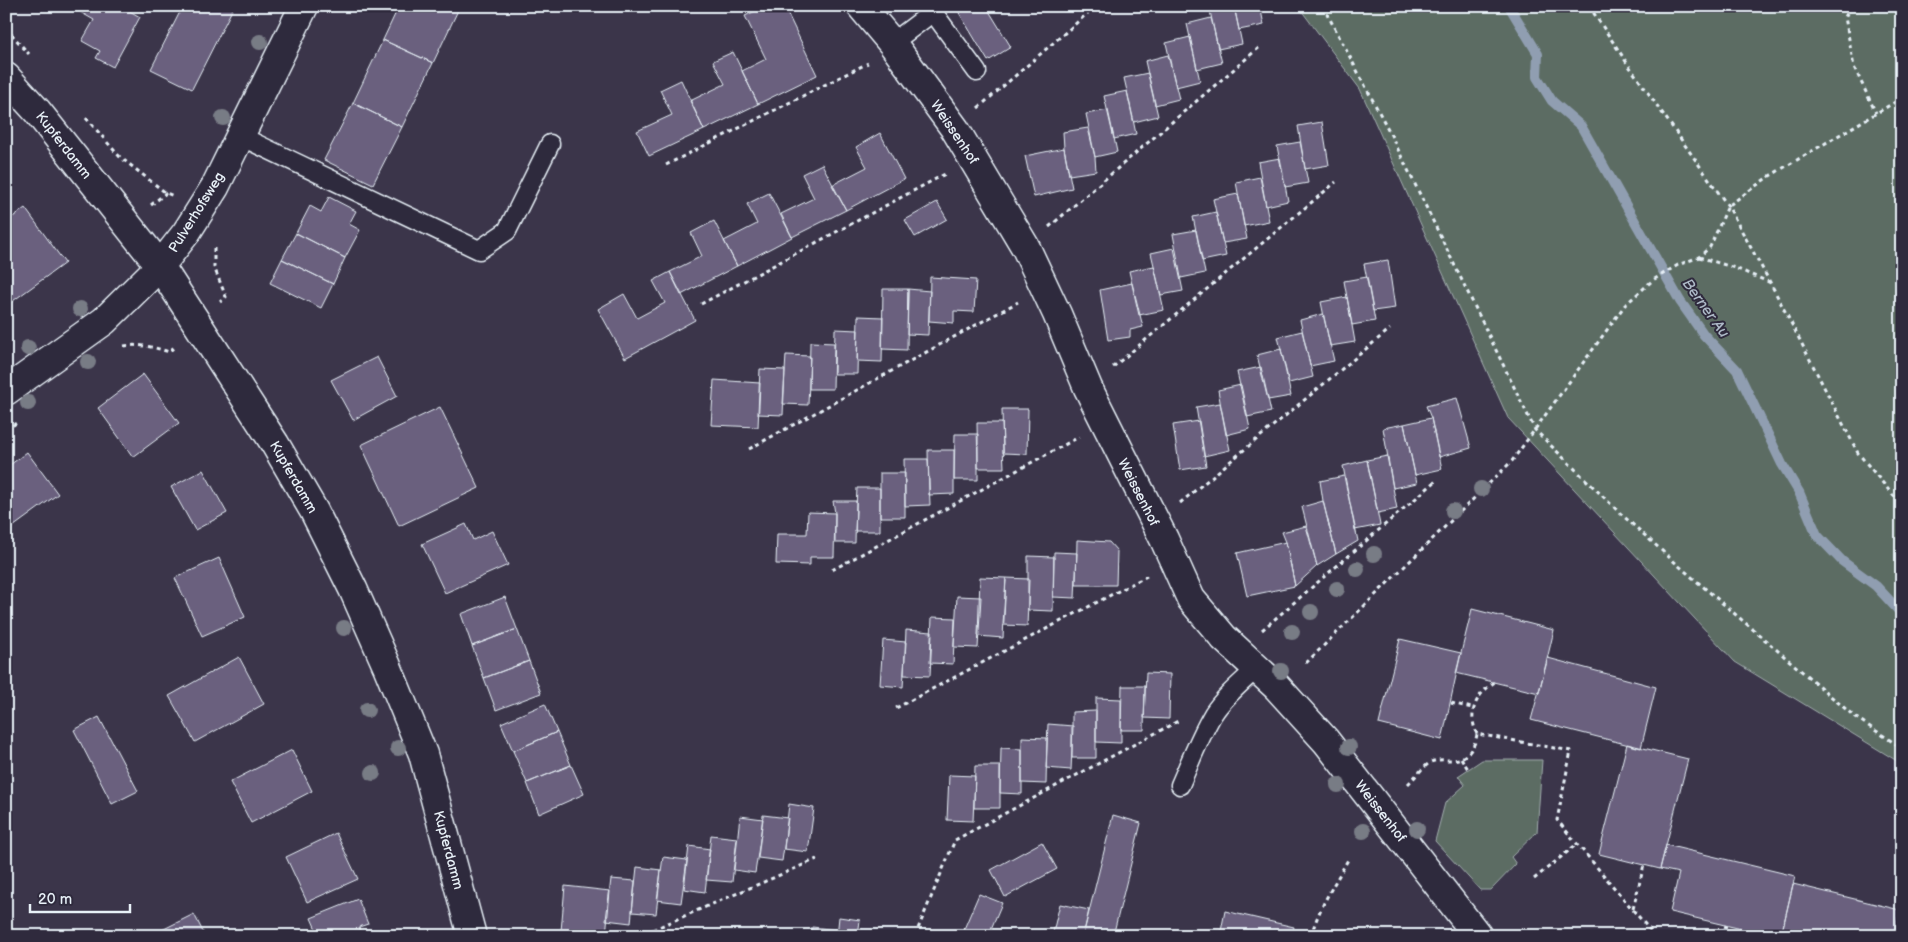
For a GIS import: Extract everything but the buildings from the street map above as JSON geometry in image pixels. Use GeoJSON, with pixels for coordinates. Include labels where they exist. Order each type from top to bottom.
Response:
{"type":"FeatureCollection","features":[{"type":"Feature","properties":{"kind":"street","name":"Pulverhofsweg"},"geometry":{"type":"LineString","coordinates":[[6,391],[104,321],[160,266],[186,233],[210,195],[304,6]]}},
{"type":"Feature","properties":{"kind":"street","name":"Weissenhof"},"geometry":{"type":"LineString","coordinates":[[861,6],[892,43],[955,129],[1026,248],[1057,314],[1088,388],[1164,539],[1191,599],[1224,638],[1277,687],[1326,741],[1478,936]]}},
{"type":"Feature","properties":{"kind":"street","name":"Kupferdamm"},"geometry":{"type":"LineString","coordinates":[[6,77],[37,111],[160,266],[275,444],[314,511],[353,589],[423,754],[472,936]]}},
{"type":"Feature","properties":{"kind":"lane"},"geometry":{"type":"LineString","coordinates":[[892,43],[931,9],[977,72]]}},
{"type":"Feature","properties":{"kind":"lane"},"geometry":{"type":"LineString","coordinates":[[240,136],[479,250],[507,231],[550,144]]}},
{"type":"Feature","properties":{"kind":"lane"},"geometry":{"type":"LineString","coordinates":[[1180,785],[1214,713],[1230,694],[1256,669]]}},
{"type":"Feature","properties":{"kind":"path","name":"Weissenhof"},"geometry":{"type":"LineString","coordinates":[[973,112],[1096,6]]}},
{"type":"Feature","properties":{"kind":"path"},"geometry":{"type":"LineString","coordinates":[[1322,6],[1389,131],[1535,430],[1621,514],[1679,566],[1855,717],[1902,748]]}},
{"type":"Feature","properties":{"kind":"path"},"geometry":{"type":"LineString","coordinates":[[1589,6],[1626,63],[1728,206],[1771,284],[1858,453],[1902,506]]}},
{"type":"Feature","properties":{"kind":"path"},"geometry":{"type":"LineString","coordinates":[[1851,6],[1845,16],[1854,67],[1876,113]]}},
{"type":"Feature","properties":{"kind":"path"},"geometry":{"type":"LineString","coordinates":[[6,28],[31,56]]}},
{"type":"Feature","properties":{"kind":"path"},"geometry":{"type":"LineString","coordinates":[[1047,229],[1261,46]]}},
{"type":"Feature","properties":{"kind":"path"},"geometry":{"type":"LineString","coordinates":[[666,165],[870,62]]}},
{"type":"Feature","properties":{"kind":"path"},"geometry":{"type":"LineString","coordinates":[[1306,663],[1512,461],[1625,305],[1653,280],[1678,264],[1698,257],[1710,247],[1728,206],[1768,177],[1902,98]]}},
{"type":"Feature","properties":{"kind":"path"},"geometry":{"type":"LineString","coordinates":[[81,113],[120,157],[166,193]]}},
{"type":"Feature","properties":{"kind":"path","name":"Weissenhof"},"geometry":{"type":"LineString","coordinates":[[701,304],[950,172]]}},
{"type":"Feature","properties":{"kind":"path"},"geometry":{"type":"LineString","coordinates":[[1106,373],[1336,182]]}},
{"type":"Feature","properties":{"kind":"path"},"geometry":{"type":"LineString","coordinates":[[116,350],[123,346],[134,344],[152,346],[169,352],[198,326],[226,296],[214,267],[214,246]]}},
{"type":"Feature","properties":{"kind":"path"},"geometry":{"type":"LineString","coordinates":[[1698,257],[1735,268],[1771,284]]}},
{"type":"Feature","properties":{"kind":"path"},"geometry":{"type":"LineString","coordinates":[[749,449],[1024,298]]}},
{"type":"Feature","properties":{"kind":"path","name":"Weissenhof"},"geometry":{"type":"LineString","coordinates":[[1175,506],[1390,328]]}},
{"type":"Feature","properties":{"kind":"path"},"geometry":{"type":"LineString","coordinates":[[6,430],[22,418]]}},
{"type":"Feature","properties":{"kind":"path"},"geometry":{"type":"LineString","coordinates":[[832,570],[1086,434]]}},
{"type":"Feature","properties":{"kind":"path"},"geometry":{"type":"LineString","coordinates":[[1262,630],[1436,481]]}},
{"type":"Feature","properties":{"kind":"path"},"geometry":{"type":"LineString","coordinates":[[896,708],[1154,572]]}},
{"type":"Feature","properties":{"kind":"path"},"geometry":{"type":"LineString","coordinates":[[1408,784],[1430,763],[1439,759],[1453,760],[1461,758],[1472,748],[1478,734],[1473,721],[1472,708],[1482,693],[1495,682]]}},
{"type":"Feature","properties":{"kind":"path"},"geometry":{"type":"LineString","coordinates":[[1451,703],[1472,708]]}},
{"type":"Feature","properties":{"kind":"path"},"geometry":{"type":"LineString","coordinates":[[915,936],[955,840],[1203,708],[1214,713]]}},
{"type":"Feature","properties":{"kind":"path"},"geometry":{"type":"LineString","coordinates":[[1478,734],[1571,751],[1557,820],[1656,936]]}},
{"type":"Feature","properties":{"kind":"path"},"geometry":{"type":"LineString","coordinates":[[1461,758],[1468,769]]}},
{"type":"Feature","properties":{"kind":"path"},"geometry":{"type":"LineString","coordinates":[[1534,879],[1577,844]]}},
{"type":"Feature","properties":{"kind":"path"},"geometry":{"type":"LineString","coordinates":[[1311,936],[1315,922],[1328,895],[1349,858]]}},
{"type":"Feature","properties":{"kind":"path"},"geometry":{"type":"LineString","coordinates":[[638,936],[817,859]]}},
{"type":"Feature","properties":{"kind":"path"},"geometry":{"type":"LineString","coordinates":[[1633,909],[1644,865]]}},
{"type":"Feature","properties":{"kind":"path"},"geometry":{"type":"LineString","coordinates":[[1723,936],[1726,925]]}},
{"type":"Feature","properties":{"kind":"green space"},"geometry":{"type":"Polygon","coordinates":[[[1298,6],[1902,6],[1902,764],[1735,662],[1508,418],[1360,89],[1298,6]]]}},
{"type":"Feature","properties":{"kind":"green space"},"geometry":{"type":"Polygon","coordinates":[[[1482,760],[1542,760],[1537,832],[1511,857],[1516,864],[1491,890],[1480,890],[1435,841],[1445,803],[1465,785],[1458,776],[1482,760]]]}},
{"type":"Feature","properties":{"kind":"waterway","name":"Berner Au"},"geometry":{"type":"LineString","coordinates":[[1509,6],[1538,54],[1537,77],[1552,101],[1581,126],[1680,301],[1704,335],[1737,370],[1782,464],[1799,492],[1817,535],[1842,561],[1876,586],[1902,614]]}}]}
